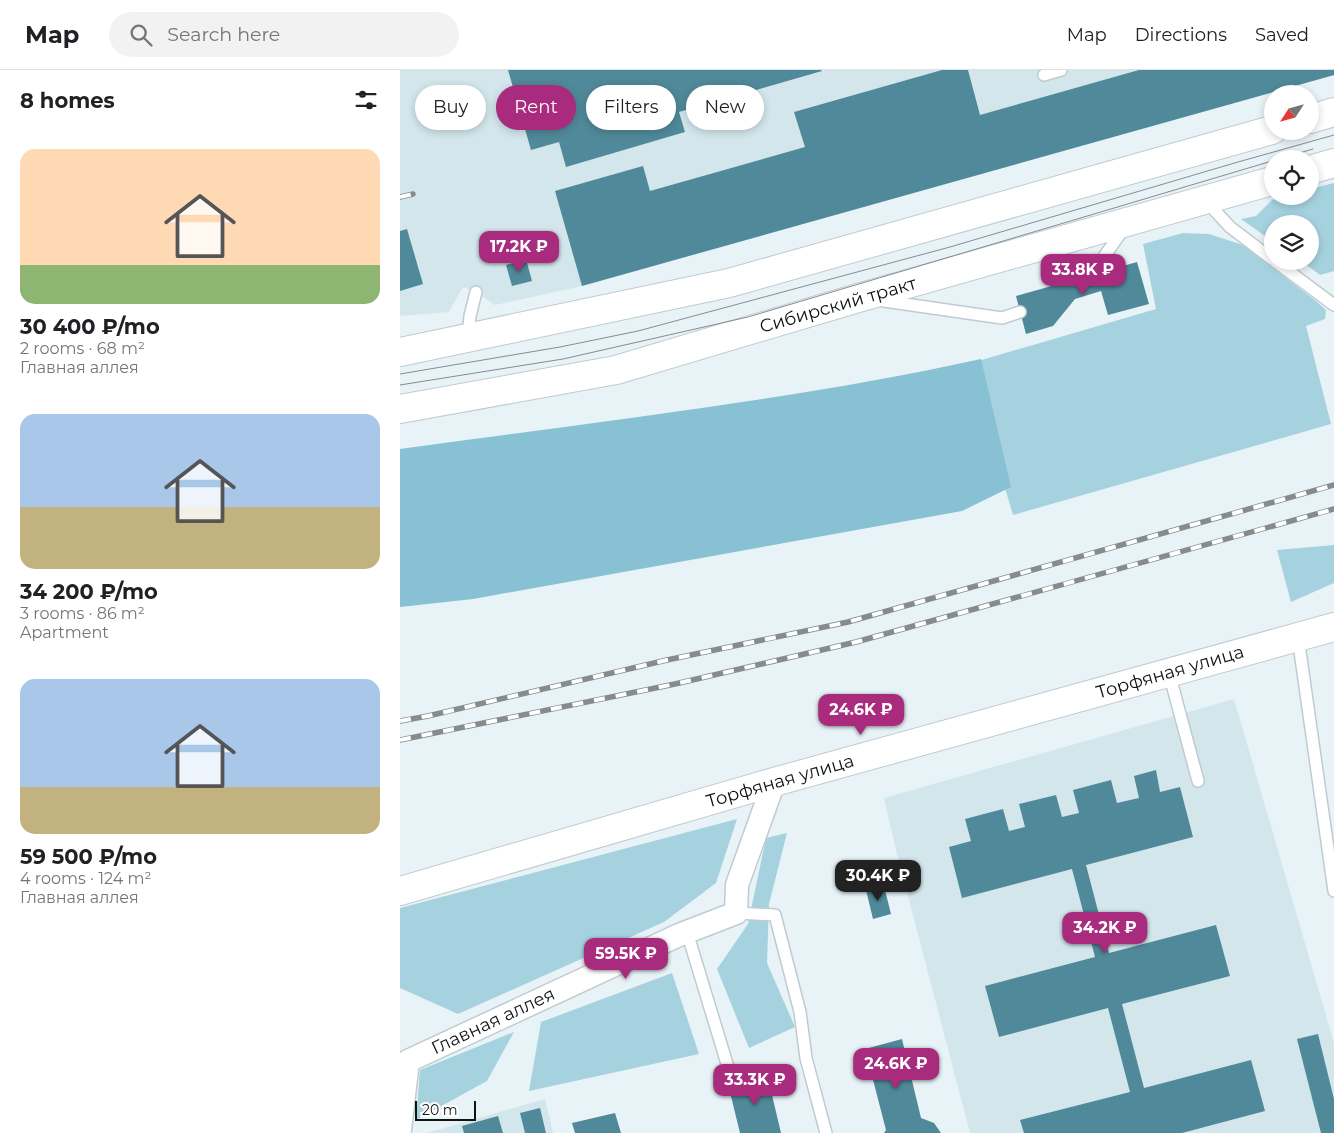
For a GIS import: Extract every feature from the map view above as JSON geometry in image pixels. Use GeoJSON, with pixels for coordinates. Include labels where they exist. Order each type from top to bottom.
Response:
{"type":"FeatureCollection","features":[{"type":"Feature","properties":{"kind":"main road"},"geometry":{"type":"LineString","coordinates":[[1319,116],[1334,112]]}},
{"type":"Feature","properties":{"kind":"main road"},"geometry":{"type":"LineString","coordinates":[[400,352],[729,283],[1264,132]]}},
{"type":"Feature","properties":{"kind":"main road"},"geometry":{"type":"LineString","coordinates":[[1319,167],[1334,163]]}},
{"type":"Feature","properties":{"kind":"main road","name":"Сибирский тракт"},"geometry":{"type":"LineString","coordinates":[[400,409],[616,370],[858,298],[1264,183]]}},
{"type":"Feature","properties":{"kind":"main road","name":"Торфяная улица"},"geometry":{"type":"LineString","coordinates":[[400,891],[774,782],[1334,627]]}},
{"type":"Feature","properties":{"kind":"street"},"geometry":{"type":"LineString","coordinates":[[736,913],[736,885],[774,782]]}},
{"type":"Feature","properties":{"kind":"street","name":"Главная аллея"},"geometry":{"type":"LineString","coordinates":[[400,1130],[403,1076],[408,1061],[687,932],[736,913]]}},
{"type":"Feature","properties":{"kind":"lane"},"geometry":{"type":"LineString","coordinates":[[1044,75],[1061,70]]}},
{"type":"Feature","properties":{"kind":"lane"},"geometry":{"type":"LineString","coordinates":[[1206,201],[1230,227],[1264,252]]}},
{"type":"Feature","properties":{"kind":"lane"},"geometry":{"type":"LineString","coordinates":[[1091,275],[1127,223]]}},
{"type":"Feature","properties":{"kind":"lane"},"geometry":{"type":"LineString","coordinates":[[1287,270],[1334,305]]}},
{"type":"Feature","properties":{"kind":"lane"},"geometry":{"type":"LineString","coordinates":[[468,338],[470,316],[476,292]]}},
{"type":"Feature","properties":{"kind":"lane"},"geometry":{"type":"LineString","coordinates":[[858,298],[1002,318],[1020,312]]}},
{"type":"Feature","properties":{"kind":"lane"},"geometry":{"type":"LineString","coordinates":[[1298,636],[1334,891]]}},
{"type":"Feature","properties":{"kind":"lane"},"geometry":{"type":"LineString","coordinates":[[1169,673],[1198,781]]}},
{"type":"Feature","properties":{"kind":"lane"},"geometry":{"type":"LineString","coordinates":[[736,913],[775,914],[800,1012],[806,1058],[826,1133]]}},
{"type":"Feature","properties":{"kind":"lane"},"geometry":{"type":"LineString","coordinates":[[687,932],[728,1066]]}},
{"type":"Feature","properties":{"kind":"shaded area"},"geometry":{"type":"Polygon","coordinates":[[[400,70],[1334,70],[1334,75],[1298,85],[1264,85],[1264,95],[582,286],[495,305],[476,292],[463,287],[449,312],[400,316],[400,70]]]}},
{"type":"Feature","properties":{"kind":"shaded area"},"geometry":{"type":"Polygon","coordinates":[[[1334,183],[1334,271],[1320,275],[1313,270],[1319,270],[1319,215],[1264,215],[1264,235],[1241,219],[1256,216],[1267,205],[1319,205],[1319,187],[1334,183]]]}},
{"type":"Feature","properties":{"kind":"shaded area"},"geometry":{"type":"Polygon","coordinates":[[[1183,233],[1209,234],[1243,245],[1264,261],[1264,270],[1276,270],[1326,310],[1325,319],[1306,326],[1331,424],[1013,515],[968,364],[1156,309],[1143,244],[1183,233]]]}},
{"type":"Feature","properties":{"kind":"shaded area"},"geometry":{"type":"Polygon","coordinates":[[[981,359],[1011,487],[962,511],[473,599],[400,607],[400,449],[764,399],[909,374],[981,359]]]}},
{"type":"Feature","properties":{"kind":"shaded area"},"geometry":{"type":"Polygon","coordinates":[[[1334,545],[1334,583],[1291,602],[1277,550],[1334,545]]]}},
{"type":"Feature","properties":{"kind":"shaded area"},"geometry":{"type":"Polygon","coordinates":[[[1234,699],[1334,1043],[1334,1133],[970,1133],[884,798],[1234,699]]]}},
{"type":"Feature","properties":{"kind":"shaded area"},"geometry":{"type":"Polygon","coordinates":[[[737,819],[716,883],[664,922],[458,1014],[400,988],[400,908],[737,819]]]}},
{"type":"Feature","properties":{"kind":"shaded area"},"geometry":{"type":"Polygon","coordinates":[[[787,833],[769,904],[767,963],[795,1027],[749,1048],[717,969],[748,924],[766,838],[787,833]]]}},
{"type":"Feature","properties":{"kind":"shaded area"},"geometry":{"type":"Polygon","coordinates":[[[672,973],[699,1054],[529,1091],[541,1022],[672,973]]]}},
{"type":"Feature","properties":{"kind":"shaded area"},"geometry":{"type":"Polygon","coordinates":[[[514,1032],[487,1081],[416,1120],[420,1070],[514,1032]]]}},
{"type":"Feature","properties":{"kind":"shaded area"},"geometry":{"type":"Polygon","coordinates":[[[545,1099],[553,1133],[427,1133],[545,1099]]]}},
{"type":"Feature","properties":{"kind":"building"},"geometry":{"type":"Polygon","coordinates":[[[508,70],[822,71],[764,88],[764,85],[686,85],[686,110],[679,112],[685,132],[566,167],[559,142],[531,150],[525,130],[576,130],[576,85],[512,85],[508,70]]]}},
{"type":"Feature","properties":{"kind":"building"},"geometry":{"type":"Polygon","coordinates":[[[942,70],[968,70],[980,115],[1139,70],[1334,70],[1334,75],[1298,85],[1264,85],[1264,95],[582,286],[555,191],[643,166],[650,191],[805,147],[794,112],[942,70]]]}},
{"type":"Feature","properties":{"kind":"building"},"geometry":{"type":"Polygon","coordinates":[[[407,229],[423,284],[400,291],[400,231],[407,229]]]}},
{"type":"Feature","properties":{"kind":"building"},"geometry":{"type":"Polygon","coordinates":[[[526,259],[532,281],[512,286],[506,265],[526,259]]]}},
{"type":"Feature","properties":{"kind":"building"},"geometry":{"type":"Polygon","coordinates":[[[1137,262],[1149,304],[1108,315],[1101,291],[1075,299],[1053,326],[1026,334],[1016,296],[1137,262]]]}},
{"type":"Feature","properties":{"kind":"building"},"geometry":{"type":"Polygon","coordinates":[[[1156,770],[1160,792],[1180,787],[1193,837],[1086,865],[1109,953],[1216,925],[1230,976],[1122,1004],[1144,1088],[1251,1060],[1265,1111],[1182,1133],[1024,1133],[1020,1120],[1130,1092],[1108,1008],[999,1037],[985,986],[1095,957],[1072,869],[962,898],[949,847],[971,841],[965,819],[1003,809],[1009,831],[1025,827],[1019,804],[1056,795],[1062,817],[1079,813],[1073,790],[1111,780],[1117,803],[1139,798],[1134,776],[1156,770]]]}},
{"type":"Feature","properties":{"kind":"building"},"geometry":{"type":"Polygon","coordinates":[[[884,886],[891,914],[873,919],[866,890],[884,886]]]}},
{"type":"Feature","properties":{"kind":"building"},"geometry":{"type":"Polygon","coordinates":[[[1318,1034],[1334,1099],[1334,1133],[1321,1133],[1297,1039],[1318,1034]]]}},
{"type":"Feature","properties":{"kind":"building"},"geometry":{"type":"Polygon","coordinates":[[[902,1039],[921,1118],[934,1123],[941,1133],[884,1133],[886,1130],[865,1049],[902,1039]]]}},
{"type":"Feature","properties":{"kind":"building"},"geometry":{"type":"Polygon","coordinates":[[[767,1074],[781,1133],[740,1133],[728,1084],[767,1074]]]}},
{"type":"Feature","properties":{"kind":"building"},"geometry":{"type":"Polygon","coordinates":[[[540,1108],[546,1133],[525,1133],[520,1113],[540,1108]]]}},
{"type":"Feature","properties":{"kind":"building"},"geometry":{"type":"Polygon","coordinates":[[[615,1113],[621,1133],[575,1133],[572,1123],[615,1113]]]}},
{"type":"Feature","properties":{"kind":"building"},"geometry":{"type":"Polygon","coordinates":[[[498,1116],[503,1133],[464,1133],[462,1126],[498,1116]]]}},
{"type":"Feature","properties":{"kind":"tram line"},"geometry":{"type":"LineString","coordinates":[[400,374],[560,347],[638,331],[950,247],[1334,135]]}},
{"type":"Feature","properties":{"kind":"tram line"},"geometry":{"type":"LineString","coordinates":[[400,385],[563,359],[748,317],[1264,163]]}},
{"type":"Feature","properties":{"kind":"railway"},"geometry":{"type":"LineString","coordinates":[[400,197],[413,194]]}},
{"type":"Feature","properties":{"kind":"railway"},"geometry":{"type":"LineString","coordinates":[[400,721],[667,660],[848,622],[1334,485]]}},
{"type":"Feature","properties":{"kind":"railway"},"geometry":{"type":"LineString","coordinates":[[400,740],[675,684],[856,642],[1334,509]]}}]}
